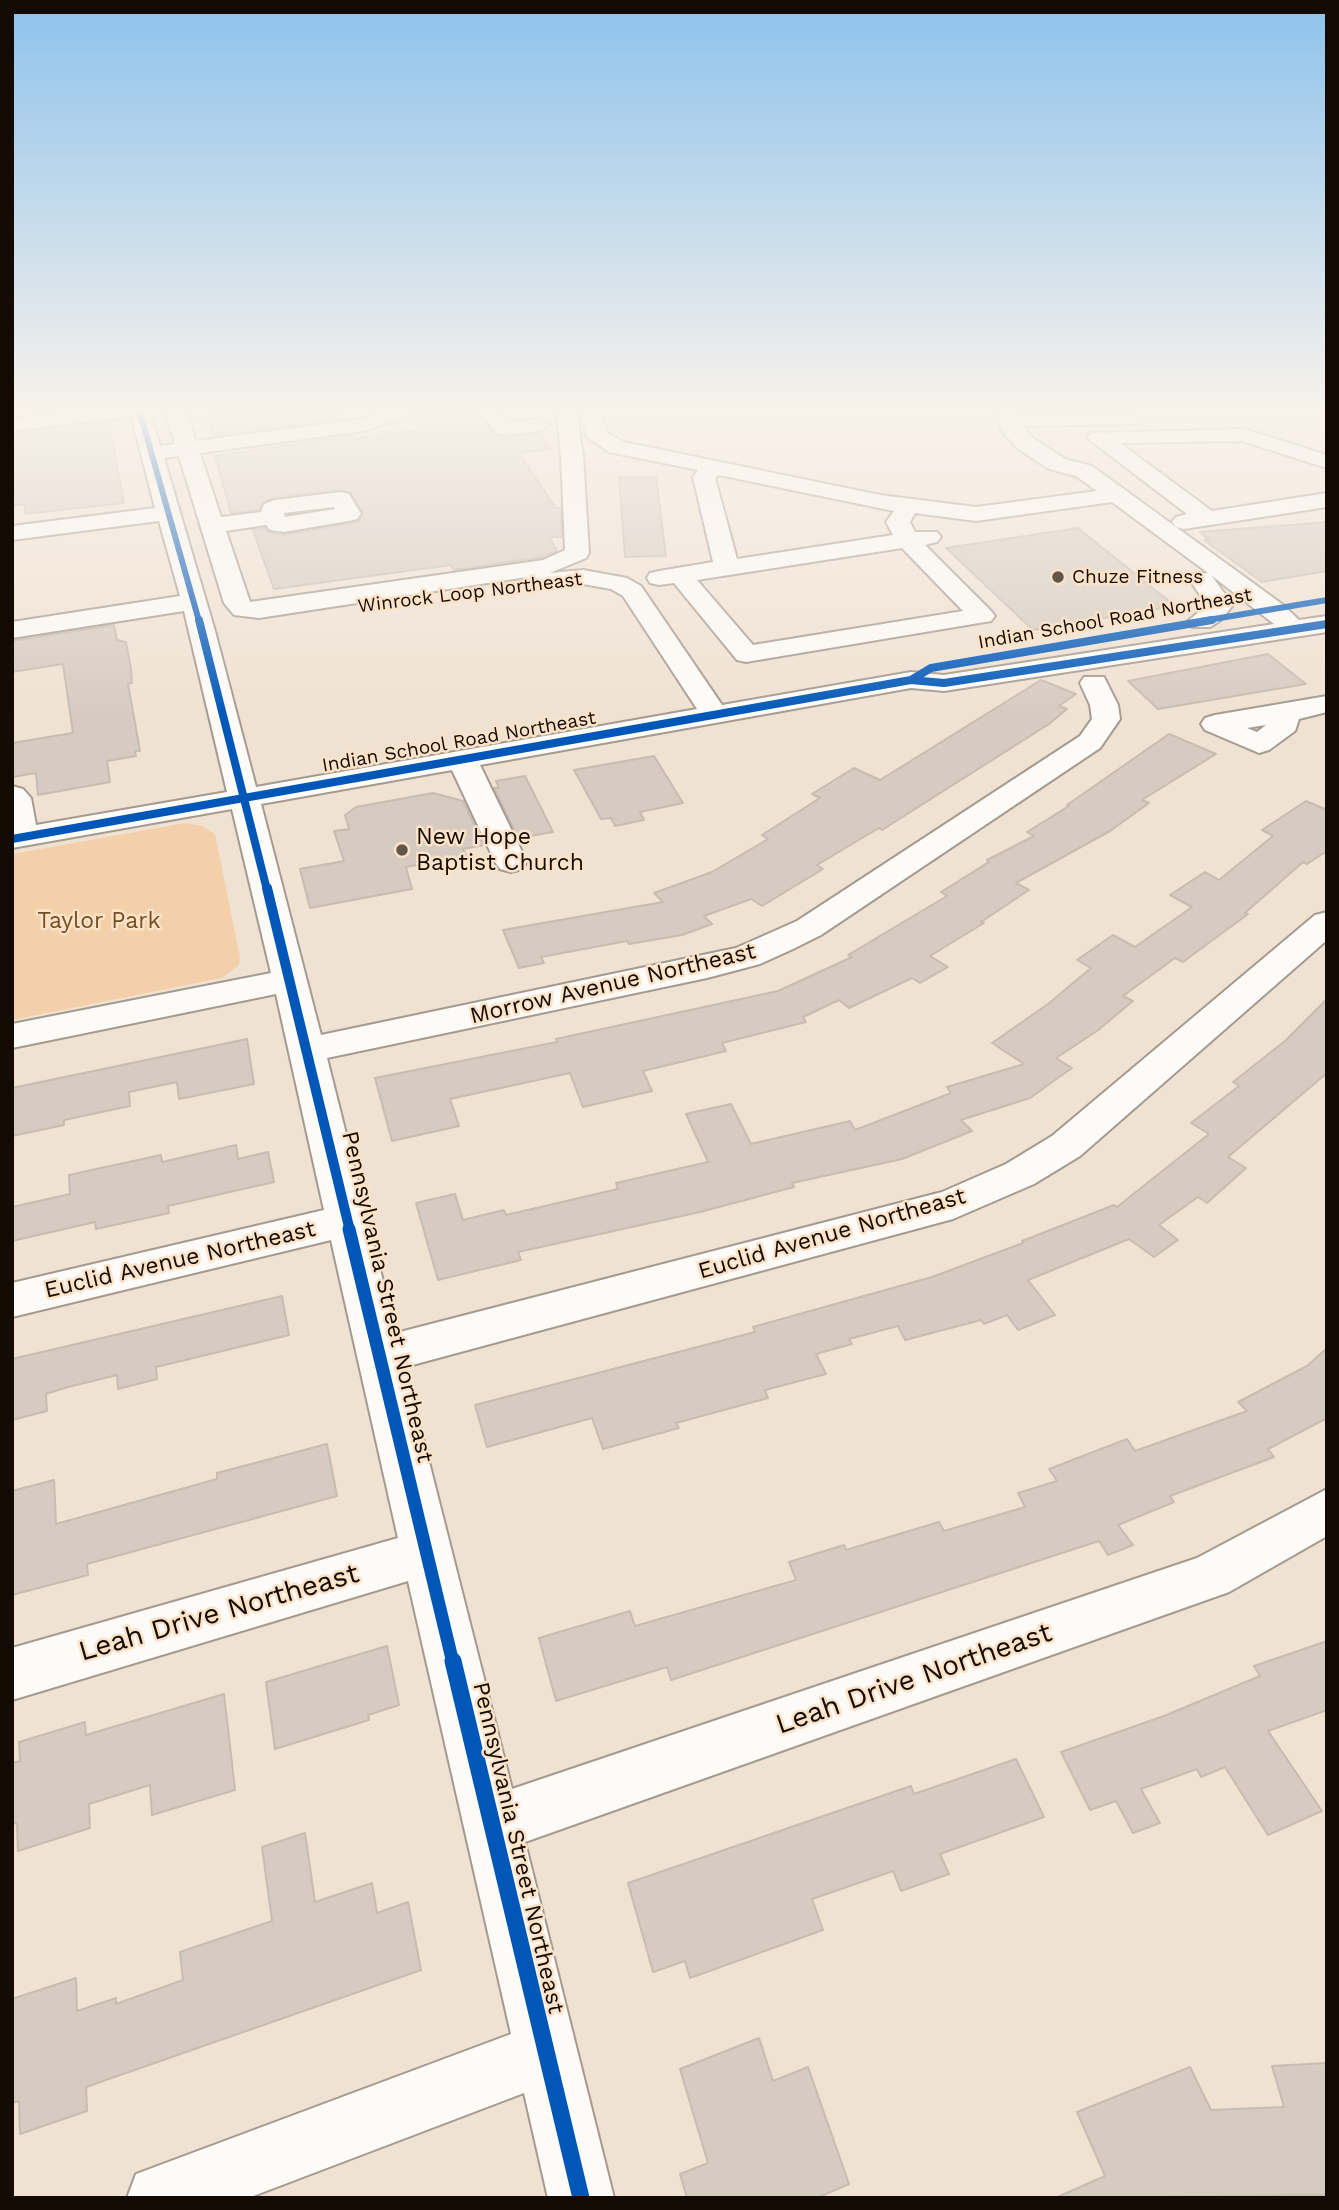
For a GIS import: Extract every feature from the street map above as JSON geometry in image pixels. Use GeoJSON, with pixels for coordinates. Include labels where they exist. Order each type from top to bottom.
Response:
{"type":"FeatureCollection","features":[{"type":"Feature","properties":{"kind":"street"},"geometry":{"type":"LineString","coordinates":[[206,512],[237,603],[243,610],[548,566],[577,553],[574,512]]}},
{"type":"Feature","properties":{"kind":"street"},"geometry":{"type":"LineString","coordinates":[[713,512],[727,568]]}},
{"type":"Feature","properties":{"kind":"street"},"geometry":{"type":"LineString","coordinates":[[619,584],[694,632],[746,654],[982,615],[907,540],[898,522],[904,512]]}},
{"type":"Feature","properties":{"kind":"street"},"geometry":{"type":"LineString","coordinates":[[960,512],[994,512]]}},
{"type":"Feature","properties":{"kind":"street"},"geometry":{"type":"LineString","coordinates":[[619,584],[1016,525],[1025,522],[1023,512]]}},
{"type":"Feature","properties":{"kind":"street"},"geometry":{"type":"LineString","coordinates":[[1119,512],[1135,530],[1200,579],[1262,611],[1327,650]]}},
{"type":"Feature","properties":{"kind":"street"},"geometry":{"type":"LineString","coordinates":[[1134,512],[1160,526],[1262,611]]}},
{"type":"Feature","properties":{"kind":"street"},"geometry":{"type":"LineString","coordinates":[[1198,512],[1207,519]]}},
{"type":"Feature","properties":{"kind":"street"},"geometry":{"type":"LineString","coordinates":[[1135,530],[1250,512]]}},
{"type":"Feature","properties":{"kind":"street"},"geometry":{"type":"LineString","coordinates":[[12,533],[168,513]]}},
{"type":"Feature","properties":{"kind":"street","name":"Pennsylvania Street Northeast"},"geometry":{"type":"LineString","coordinates":[[168,513],[202,631],[307,1050],[581,2198]]}},
{"type":"Feature","properties":{"kind":"street"},"geometry":{"type":"LineString","coordinates":[[211,526],[273,517]]}},
{"type":"Feature","properties":{"kind":"street"},"geometry":{"type":"LineString","coordinates":[[680,575],[714,714]]}},
{"type":"Feature","properties":{"kind":"street","name":"Winrock Loop Northeast"},"geometry":{"type":"LineString","coordinates":[[202,631],[552,579],[583,577],[619,584]]}},
{"type":"Feature","properties":{"kind":"street"},"geometry":{"type":"LineString","coordinates":[[1200,579],[1220,605],[1212,615],[1201,621]]}},
{"type":"Feature","properties":{"kind":"street","name":"Indian School Road Northeast"},"geometry":{"type":"LineString","coordinates":[[911,680],[931,668],[1327,600]]}},
{"type":"Feature","properties":{"kind":"street"},"geometry":{"type":"LineString","coordinates":[[12,630],[193,602]]}},
{"type":"Feature","properties":{"kind":"street","name":"Indian School Road Northeast"},"geometry":{"type":"LineString","coordinates":[[17,838],[911,680],[944,683],[1327,624]]}},
{"type":"Feature","properties":{"kind":"street","name":"Morrow Avenue Northeast"},"geometry":{"type":"LineString","coordinates":[[307,1050],[718,964],[781,942],[809,928],[1090,742],[1106,719],[1104,705],[1094,683]]}},
{"type":"Feature","properties":{"kind":"street"},"geometry":{"type":"LineString","coordinates":[[1285,714],[1327,704]]}},
{"type":"Feature","properties":{"kind":"street"},"geometry":{"type":"LineString","coordinates":[[462,759],[511,862]]}},
{"type":"Feature","properties":{"kind":"street"},"geometry":{"type":"LineString","coordinates":[[12,796],[16,798],[20,812],[17,838]]}},
{"type":"Feature","properties":{"kind":"street","name":"Euclid Avenue Northeast"},"geometry":{"type":"LineString","coordinates":[[380,1355],[953,1204],[1020,1174],[1066,1146],[1327,922]]}},
{"type":"Feature","properties":{"kind":"street"},"geometry":{"type":"LineString","coordinates":[[12,1036],[290,981]]}},
{"type":"Feature","properties":{"kind":"street","name":"Euclid Avenue Northeast"},"geometry":{"type":"LineString","coordinates":[[12,1300],[348,1220]]}},
{"type":"Feature","properties":{"kind":"street","name":"Leah Drive Northeast"},"geometry":{"type":"LineString","coordinates":[[491,1825],[1211,1576],[1327,1511]]}},
{"type":"Feature","properties":{"kind":"street","name":"Leah Drive Northeast"},"geometry":{"type":"LineString","coordinates":[[12,1674],[425,1553]]}},
{"type":"Feature","properties":{"kind":"street"},"geometry":{"type":"LineString","coordinates":[[160,2198],[545,2053]]}},
{"type":"Feature","properties":{"kind":"green space","name":"Taylor Park"},"geometry":{"type":"Polygon","coordinates":[[[185,823],[202,826],[215,834],[240,957],[239,965],[222,978],[12,1020],[12,854],[185,823]]]}},
{"type":"Feature","properties":{"kind":"building"},"geometry":{"type":"Polygon","coordinates":[[[561,512],[562,537],[549,537],[557,551],[542,557],[454,570],[451,565],[274,589],[253,530],[265,528],[270,533],[284,535],[358,522],[363,513],[561,512]]]}},
{"type":"Feature","properties":{"kind":"building"},"geometry":{"type":"Polygon","coordinates":[[[622,512],[660,512],[666,556],[625,557],[622,512]]]}},
{"type":"Feature","properties":{"kind":"building"},"geometry":{"type":"Polygon","coordinates":[[[1327,522],[1327,571],[1262,582],[1204,540],[1208,539],[1200,532],[1327,522]]]}},
{"type":"Feature","properties":{"kind":"building","name":"Chuze Fitness"},"geometry":{"type":"Polygon","coordinates":[[[1078,528],[1175,606],[1033,630],[946,548],[1078,528]]]}},
{"type":"Feature","properties":{"kind":"building"},"geometry":{"type":"Polygon","coordinates":[[[114,625],[117,640],[126,642],[132,683],[128,684],[140,751],[135,751],[136,756],[107,761],[110,782],[38,795],[36,773],[12,777],[12,743],[73,733],[63,664],[12,672],[12,641],[114,625]]]}},
{"type":"Feature","properties":{"kind":"building"},"geometry":{"type":"Polygon","coordinates":[[[1268,654],[1306,684],[1158,709],[1128,681],[1268,654]]]}},
{"type":"Feature","properties":{"kind":"building"},"geometry":{"type":"Polygon","coordinates":[[[1041,680],[1076,694],[1059,706],[1067,709],[1049,724],[882,830],[879,828],[817,865],[823,869],[762,906],[751,899],[704,916],[712,924],[682,935],[629,944],[627,941],[541,957],[544,963],[519,968],[503,930],[663,902],[654,893],[712,872],[768,839],[762,835],[820,798],[812,794],[854,768],[880,780],[1041,680]]]}},
{"type":"Feature","properties":{"kind":"building"},"geometry":{"type":"Polygon","coordinates":[[[1169,734],[1216,754],[1142,800],[1149,803],[1110,831],[1016,883],[1029,890],[981,922],[984,923],[930,956],[948,967],[920,983],[912,978],[849,1008],[839,1000],[803,1017],[806,1022],[722,1043],[726,1051],[643,1071],[652,1091],[583,1107],[570,1073],[450,1099],[459,1126],[392,1141],[375,1078],[557,1042],[556,1039],[778,991],[852,957],[848,955],[947,896],[941,892],[989,862],[987,860],[1034,836],[1027,832],[1069,806],[1067,805],[1169,734]]]}},
{"type":"Feature","properties":{"kind":"building"},"geometry":{"type":"Polygon","coordinates":[[[654,756],[683,803],[640,812],[644,820],[615,826],[611,818],[601,819],[574,770],[654,756]]]}},
{"type":"Feature","properties":{"kind":"building"},"geometry":{"type":"Polygon","coordinates":[[[525,776],[553,832],[518,838],[494,788],[499,788],[496,781],[525,776]]]}},
{"type":"Feature","properties":{"kind":"building","name":"New Hope Baptist Church"},"geometry":{"type":"Polygon","coordinates":[[[433,793],[463,801],[484,845],[463,849],[466,856],[406,867],[412,889],[310,908],[300,869],[344,861],[334,831],[349,829],[345,815],[356,807],[433,793]]]}},
{"type":"Feature","properties":{"kind":"building"},"geometry":{"type":"Polygon","coordinates":[[[1306,801],[1327,810],[1327,851],[1307,864],[1303,862],[1245,913],[1248,914],[1183,962],[1175,958],[1123,996],[1133,1001],[1097,1031],[1056,1058],[1072,1068],[1030,1098],[961,1120],[972,1131],[902,1159],[792,1183],[794,1187],[700,1212],[518,1252],[521,1260],[438,1280],[416,1203],[455,1194],[463,1220],[504,1210],[506,1215],[618,1189],[616,1183],[708,1162],[686,1114],[731,1104],[751,1144],[850,1121],[855,1130],[951,1093],[947,1087],[1024,1064],[992,1043],[1048,1004],[1091,968],[1077,960],[1113,935],[1135,947],[1192,907],[1170,895],[1205,872],[1219,880],[1273,836],[1262,830],[1306,801]]]}},
{"type":"Feature","properties":{"kind":"building"},"geometry":{"type":"Polygon","coordinates":[[[1327,999],[1327,1073],[1228,1157],[1246,1168],[1207,1203],[1198,1197],[1159,1225],[1178,1240],[1154,1257],[1129,1239],[1028,1280],[1055,1315],[1018,1330],[1007,1315],[984,1324],[981,1320],[905,1340],[898,1326],[849,1339],[852,1344],[816,1354],[826,1374],[765,1390],[768,1398],[676,1423],[679,1428],[603,1449],[592,1418],[487,1447],[475,1405],[755,1332],[753,1327],[932,1277],[1114,1205],[1117,1207],[1209,1134],[1191,1123],[1239,1086],[1233,1082],[1285,1041],[1327,999]]]}},
{"type":"Feature","properties":{"kind":"building"},"geometry":{"type":"Polygon","coordinates":[[[247,1039],[254,1084],[179,1099],[177,1082],[129,1092],[130,1106],[64,1120],[64,1125],[12,1136],[12,1088],[247,1039]]]}},
{"type":"Feature","properties":{"kind":"building"},"geometry":{"type":"Polygon","coordinates":[[[236,1145],[238,1159],[268,1152],[274,1182],[168,1206],[169,1213],[96,1229],[95,1222],[12,1241],[12,1207],[70,1194],[69,1175],[161,1155],[162,1162],[236,1145]]]}},
{"type":"Feature","properties":{"kind":"building"},"geometry":{"type":"Polygon","coordinates":[[[282,1296],[289,1335],[156,1367],[157,1379],[118,1389],[117,1375],[68,1387],[46,1394],[47,1411],[12,1420],[12,1359],[282,1296]]]}},
{"type":"Feature","properties":{"kind":"building"},"geometry":{"type":"Polygon","coordinates":[[[1327,1348],[1327,1418],[1268,1449],[1274,1457],[1170,1496],[1174,1502],[1118,1525],[1133,1545],[1108,1555],[1099,1541],[671,1680],[667,1667],[556,1701],[539,1638],[630,1611],[635,1626],[796,1580],[789,1562],[844,1545],[846,1550],[939,1522],[944,1531],[1025,1507],[1018,1493],[1057,1481],[1049,1469],[1127,1439],[1135,1451],[1247,1411],[1238,1402],[1307,1366],[1327,1348]]]}},
{"type":"Feature","properties":{"kind":"building"},"geometry":{"type":"Polygon","coordinates":[[[327,1444],[337,1496],[87,1564],[88,1575],[12,1595],[12,1491],[54,1480],[56,1524],[217,1479],[217,1473],[327,1444]]]}},
{"type":"Feature","properties":{"kind":"building"},"geometry":{"type":"Polygon","coordinates":[[[1327,1641],[1327,1710],[1268,1731],[1322,1811],[1268,1835],[1225,1767],[1201,1777],[1197,1769],[1141,1789],[1160,1823],[1133,1833],[1116,1801],[1090,1810],[1061,1752],[1164,1716],[1260,1676],[1254,1666],[1327,1641]]]}},
{"type":"Feature","properties":{"kind":"building"},"geometry":{"type":"Polygon","coordinates":[[[387,1646],[399,1705],[368,1715],[369,1720],[275,1749],[266,1682],[387,1646]]]}},
{"type":"Feature","properties":{"kind":"building"},"geometry":{"type":"Polygon","coordinates":[[[224,1694],[235,1790],[152,1815],[150,1785],[89,1804],[90,1828],[18,1851],[17,1823],[12,1824],[12,1763],[20,1761],[19,1742],[85,1722],[86,1735],[224,1694]]]}},
{"type":"Feature","properties":{"kind":"building"},"geometry":{"type":"Polygon","coordinates":[[[1016,1759],[1044,1817],[940,1854],[949,1874],[901,1891],[893,1871],[812,1899],[823,1930],[690,1978],[685,1961],[653,1972],[628,1883],[911,1786],[914,1794],[1016,1759]]]}},
{"type":"Feature","properties":{"kind":"building"},"geometry":{"type":"Polygon","coordinates":[[[305,1833],[315,1902],[372,1883],[377,1913],[408,1902],[421,1970],[86,2087],[87,2111],[20,2134],[19,2101],[12,2103],[12,1999],[76,1978],[77,2011],[116,1998],[116,2004],[183,1980],[180,1952],[272,1921],[262,1847],[305,1833]]]}},
{"type":"Feature","properties":{"kind":"building"},"geometry":{"type":"Polygon","coordinates":[[[759,2038],[773,2081],[808,2067],[849,2184],[817,2198],[687,2198],[680,2174],[708,2163],[680,2069],[759,2038]]]}},
{"type":"Feature","properties":{"kind":"building"},"geometry":{"type":"Polygon","coordinates":[[[1327,2063],[1327,2195],[1055,2198],[1105,2176],[1077,2112],[1190,2067],[1211,2110],[1284,2107],[1272,2066],[1327,2063]]]}},
{"type":"Feature","properties":{"kind":"cycle path"},"geometry":{"type":"LineString","coordinates":[[168,512],[202,631],[290,980],[581,2198]]}},
{"type":"Feature","properties":{"kind":"cycle path"},"geometry":{"type":"LineString","coordinates":[[911,680],[931,668],[1327,600]]}},
{"type":"Feature","properties":{"kind":"cycle path"},"geometry":{"type":"LineString","coordinates":[[12,839],[911,680],[944,683],[1327,624]]}},
{"type":"Feature","properties":{"kind":"place","name":"Chuze Fitness"},"geometry":{"type":"Point","coordinates":[1058,577]}},
{"type":"Feature","properties":{"kind":"place","name":"New Hope Baptist Church"},"geometry":{"type":"Point","coordinates":[402,850]}}]}
